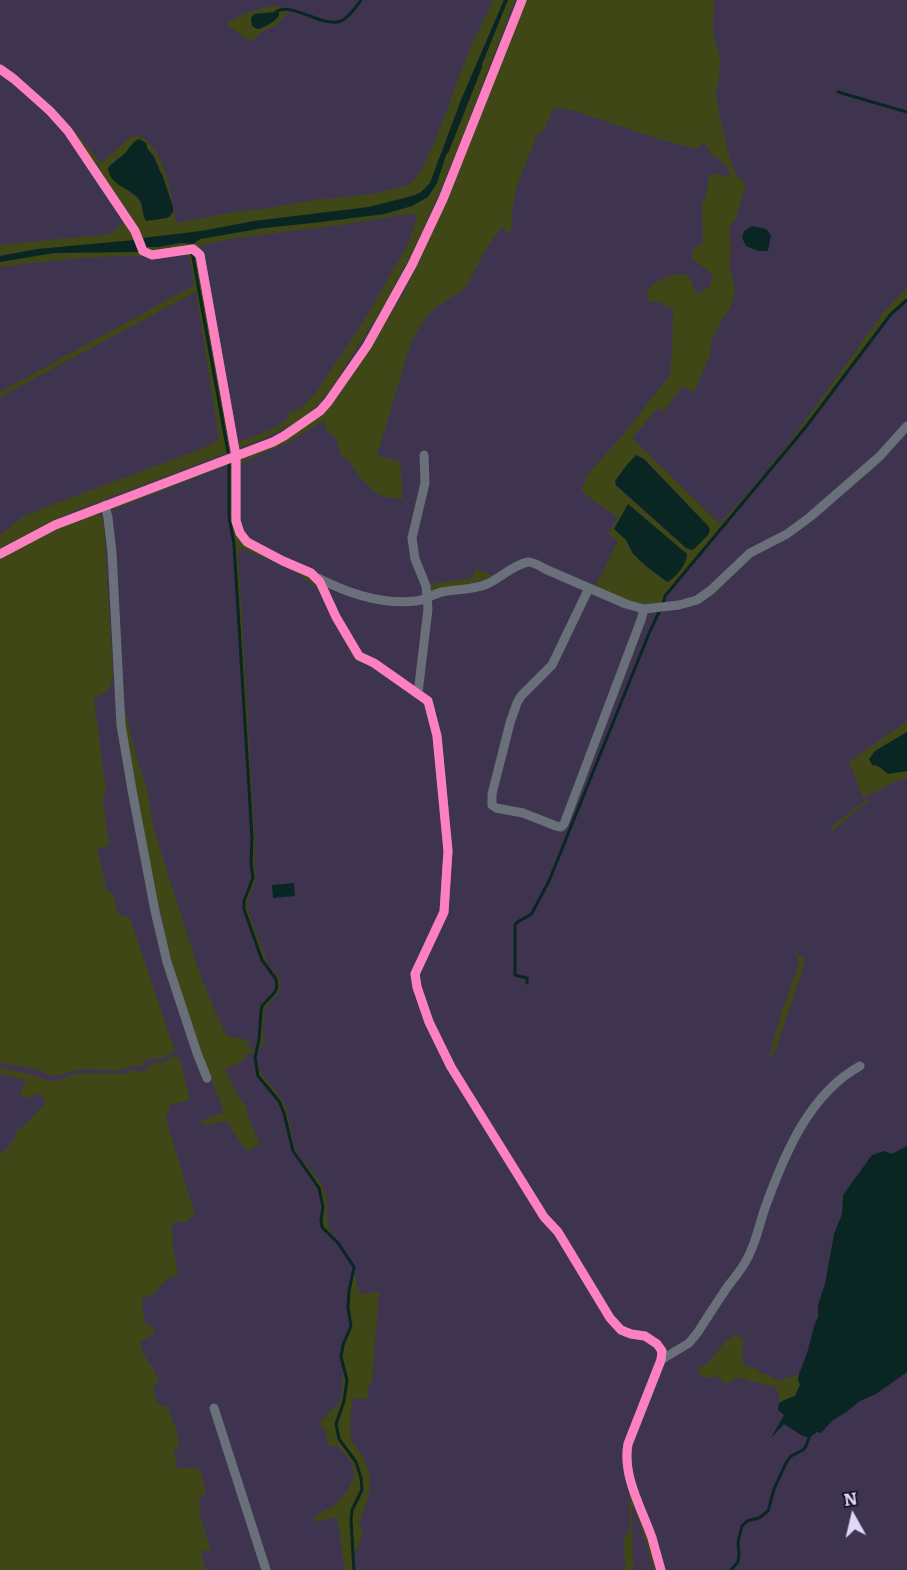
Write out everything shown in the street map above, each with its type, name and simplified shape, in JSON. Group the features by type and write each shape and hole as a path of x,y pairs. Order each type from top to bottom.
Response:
{"street":[{"path":"0,554 55,525 256,449 284,436 320,411 367,346 412,266 443,199 522,0"},
{"path":"0,69 50,111 68,131 135,231 143,251 152,255 193,249 200,255 236,456 236,520 240,533 247,542 311,573 320,582 336,617 359,656 374,663 428,700 437,736 448,851 444,912 416,974 417,987 429,1022 451,1067 544,1217 558,1232 610,1318 621,1330 645,1336 657,1344 662,1351 661,1360 628,1444 626,1456 661,1570"},
{"path":"314,576 365,597 383,601 417,601 439,592 484,585 527,562 534,563 626,604 644,609 689,603 704,595 750,553 787,534 810,518 879,457 907,426"},
{"path":"418,693 428,609 426,586 415,559 412,538 425,483 424,455"},
{"path":"105,505 112,553 122,725 132,790 167,962 207,1078"},
{"path":"589,588 552,665 521,696 517,703 492,794 492,805 496,808 523,813 556,826 561,827 564,824 644,609"},
{"path":"661,1360 690,1343 698,1332 746,1261 782,1165 807,1118 830,1088 848,1072 860,1066"},
{"path":"214,1408 266,1570"}],"green space":[{"path":"493,0 504,0 461,100 430,183 420,193 412,196 369,207 143,238 103,177 99,166 92,160 70,129 71,127 101,163 129,138 139,135 148,142 162,162 172,200 176,223 314,200 372,194 408,185 423,166 431,149 467,56","holes":["146,143 147,148 155,157 173,207 167,218 143,213 141,202 122,182 114,161 127,152 129,147"]},
{"path":"508,0 515,0 442,187 399,278 374,321 320,403 288,426 239,448 238,442 277,426 288,418 288,413 300,409 317,391 358,330 409,242 416,220 415,213 229,239 201,246 198,249 150,251 146,247 193,244 200,239 264,228 384,214 412,206 428,197 436,183"},
{"path":"525,0 714,0 713,31 720,58 716,92 719,115 732,167 744,182 745,188 736,217 729,230 731,248 729,268 735,294 730,308 711,341 711,352 694,393 682,386 664,412 658,408 632,438 720,524 789,443 883,313 907,288 907,299 890,313 804,427 664,596 662,603 636,603 595,587 618,541 608,534 618,518 581,491 587,475 623,435 670,375 673,308 664,306 660,302 648,301 647,291 662,279 682,274 688,276 698,294 709,287 713,277 691,256 694,248 703,243 702,206 709,183 708,175 729,177 729,170 712,155 704,142 697,149 572,110 554,108 544,130 537,135 517,186 511,231 506,233 503,226 489,244 465,288 432,310 411,343 377,455 400,462 403,499 378,494 360,478 350,462 341,455 335,436 327,432 323,421 287,443 239,465 251,454 306,427 337,398 403,294 437,222","holes":["637,455 644,459 708,526 708,535 694,549 686,548 616,486","629,505 687,558 672,579 629,548 626,540 615,529"]},
{"path":"273,6 281,7 274,12 254,14 251,18 252,25 257,29 262,28 282,9 289,10 277,25 262,32 250,42 226,24 248,12"},
{"path":"124,222 135,240 0,255 0,245 110,234"},
{"path":"70,252 138,252 144,256 90,257 0,267 0,262 35,255"},
{"path":"189,253 194,253 197,259 232,451 69,513 0,548 0,535 24,516 201,449 219,440 196,292 0,397 0,392 194,285"},
{"path":"233,461 237,531 314,580 356,655 358,663 317,587 295,572 239,547 256,880 246,905 268,964 281,985 278,994 264,1012 265,1042 258,1050 256,1058 258,1067 285,1105 293,1143 298,1155 323,1187 329,1226 334,1238 322,1227 323,1207 320,1187 294,1151 283,1107 259,1076 256,1066 255,1057 260,1040 260,1019 263,1006 276,992 278,986 277,979 263,959 245,909 245,901 253,878 251,864 253,838 234,544 229,517 230,464 112,510 113,507"},
{"path":"100,514 104,522 113,678 107,691 94,698 106,792 103,797 109,845 97,850 107,891 113,893 119,916 129,916 175,1051 161,1059 152,1058 145,1061 141,1067 133,1065 118,1071 85,1069 57,1076 35,1069 0,1063 0,558 61,526"},
{"path":"475,569 494,576 431,593 429,584 472,578"},
{"path":"123,703 148,791 160,849 199,971 226,1034 247,1040 249,1048 255,1050 255,1054 248,1053 241,1063 225,1069 241,1101 247,1107 248,1117 260,1144 249,1151 245,1149 226,1121 209,1125 200,1121 224,1112 195,1035 170,956 146,846 124,723"},
{"path":"907,721 907,732 875,751 878,766 888,774 907,771 907,779 897,781 863,798 849,762"},
{"path":"868,799 869,801 832,831 834,824"},
{"path":"793,949 805,959 804,966 776,1050 769,1058 784,1002 799,962"},
{"path":"176,1056 180,1059 190,1099 171,1105 167,1123 195,1214 185,1223 178,1221 172,1225 178,1275 166,1280 152,1295 142,1299 144,1323 154,1328 154,1331 152,1335 141,1340 141,1348 159,1380 153,1389 158,1404 167,1406 175,1426 180,1448 174,1449 177,1468 196,1468 201,1472 206,1495 199,1497 201,1518 211,1550 202,1551 205,1570 0,1570 0,1155 11,1144 17,1129 22,1128 46,1102 40,1094 26,1098 20,1094 26,1080 0,1074 0,1068 50,1081 88,1073 125,1074 131,1070 143,1072 155,1062 162,1063"},
{"path":"354,1274 360,1294 379,1292 372,1382 368,1386 369,1398 352,1399 351,1437 367,1466 370,1483 359,1525 364,1532 354,1555 353,1510 362,1490 362,1478 356,1462 340,1439 337,1424 345,1401 348,1380 342,1357 343,1345 351,1327 349,1291"},
{"path":"735,1335 744,1341 741,1351 744,1356 742,1360 746,1366 757,1369 762,1374 767,1374 779,1381 799,1374 800,1385 795,1396 779,1403 779,1392 773,1385 749,1382 740,1377 725,1384 717,1376 708,1378 701,1376 697,1369 708,1362 725,1342"},
{"path":"341,1359 345,1387 337,1420 337,1433 356,1466 361,1480 351,1514 353,1570 345,1570 337,1517 315,1522 316,1515 335,1505 346,1492 354,1477 353,1464 338,1446 328,1445 324,1427 318,1426 338,1405 341,1398 343,1374"},
{"path":"629,1488 635,1502 632,1509 633,1570 626,1570 623,1541 630,1530"},
{"path":"637,1508 657,1570 654,1570 636,1512"}],"shaded area":[{"path":"504,0 508,0 450,143 437,183 428,197 412,206 384,214 264,228 200,239 193,244 146,247 143,238 369,207 420,193 430,183 461,100"},
{"path":"276,12 279,16 269,24 257,29 252,26 251,18 254,14"},
{"path":"139,139 146,143 162,174 173,207 173,212 167,218 146,221 138,198 116,183 109,174 108,168"},
{"path":"752,226 766,229 771,235 768,251 758,251 746,246 742,238 744,231"},
{"path":"135,240 138,252 54,253 0,262 0,256 38,249"},
{"path":"636,455 644,459 708,526 710,530 708,535 694,549 686,548 616,485 615,481"},
{"path":"628,504 687,554 680,570 667,582 633,554 626,540 614,529"},
{"path":"907,732 907,771 888,774 878,766 872,765 869,759 875,751"},
{"path":"294,883 295,896 273,898 272,885"},
{"path":"907,1146 907,1372 833,1420 821,1433 817,1432 809,1438 784,1424 771,1438 784,1415 778,1410 779,1403 795,1396 800,1385 799,1374 818,1317 818,1305 825,1284 834,1234 842,1214 843,1195 872,1155 884,1151 892,1154"}],"waterway":[{"path":"276,12 290,10 325,21 341,21 361,0"},
{"path":"447,152 481,66"},
{"path":"838,92 907,112"},
{"path":"192,252 228,452"},
{"path":"663,604 665,596 805,428 891,314 907,300"},
{"path":"229,464 229,517 234,544 252,838 253,878 244,901 244,909 262,960 276,979 277,986 275,992 262,1006 255,1057 258,1076 279,1101 284,1113 293,1151 319,1188 323,1207 322,1227 338,1243 354,1267 348,1308 351,1326 341,1357 347,1380 344,1401 336,1424 339,1439 356,1462 361,1478 362,1490 352,1510 351,1520 354,1570"},
{"path":"527,983 527,978 515,975 515,925 532,913 549,881 660,610"},
{"path":"731,1570 738,1562 738,1542 742,1526 747,1521 759,1518 768,1511 774,1489 786,1463 791,1456 803,1450 809,1438"}],"cycle path":[{"path":"0,554 55,525 273,442 320,411 367,346 412,265 443,199 522,0"},
{"path":"0,69 50,111 68,131 135,231 143,251 152,255 193,249 200,255 236,456 236,521 240,533 247,542 311,573 320,582 336,617 359,656 374,663 428,701 437,736 448,851 444,912 415,974 417,987 429,1022 451,1067 544,1217 558,1232 610,1318 621,1330 645,1336 657,1344 662,1351 661,1360 628,1444 627,1456 630,1480 652,1538 661,1570"}]}
